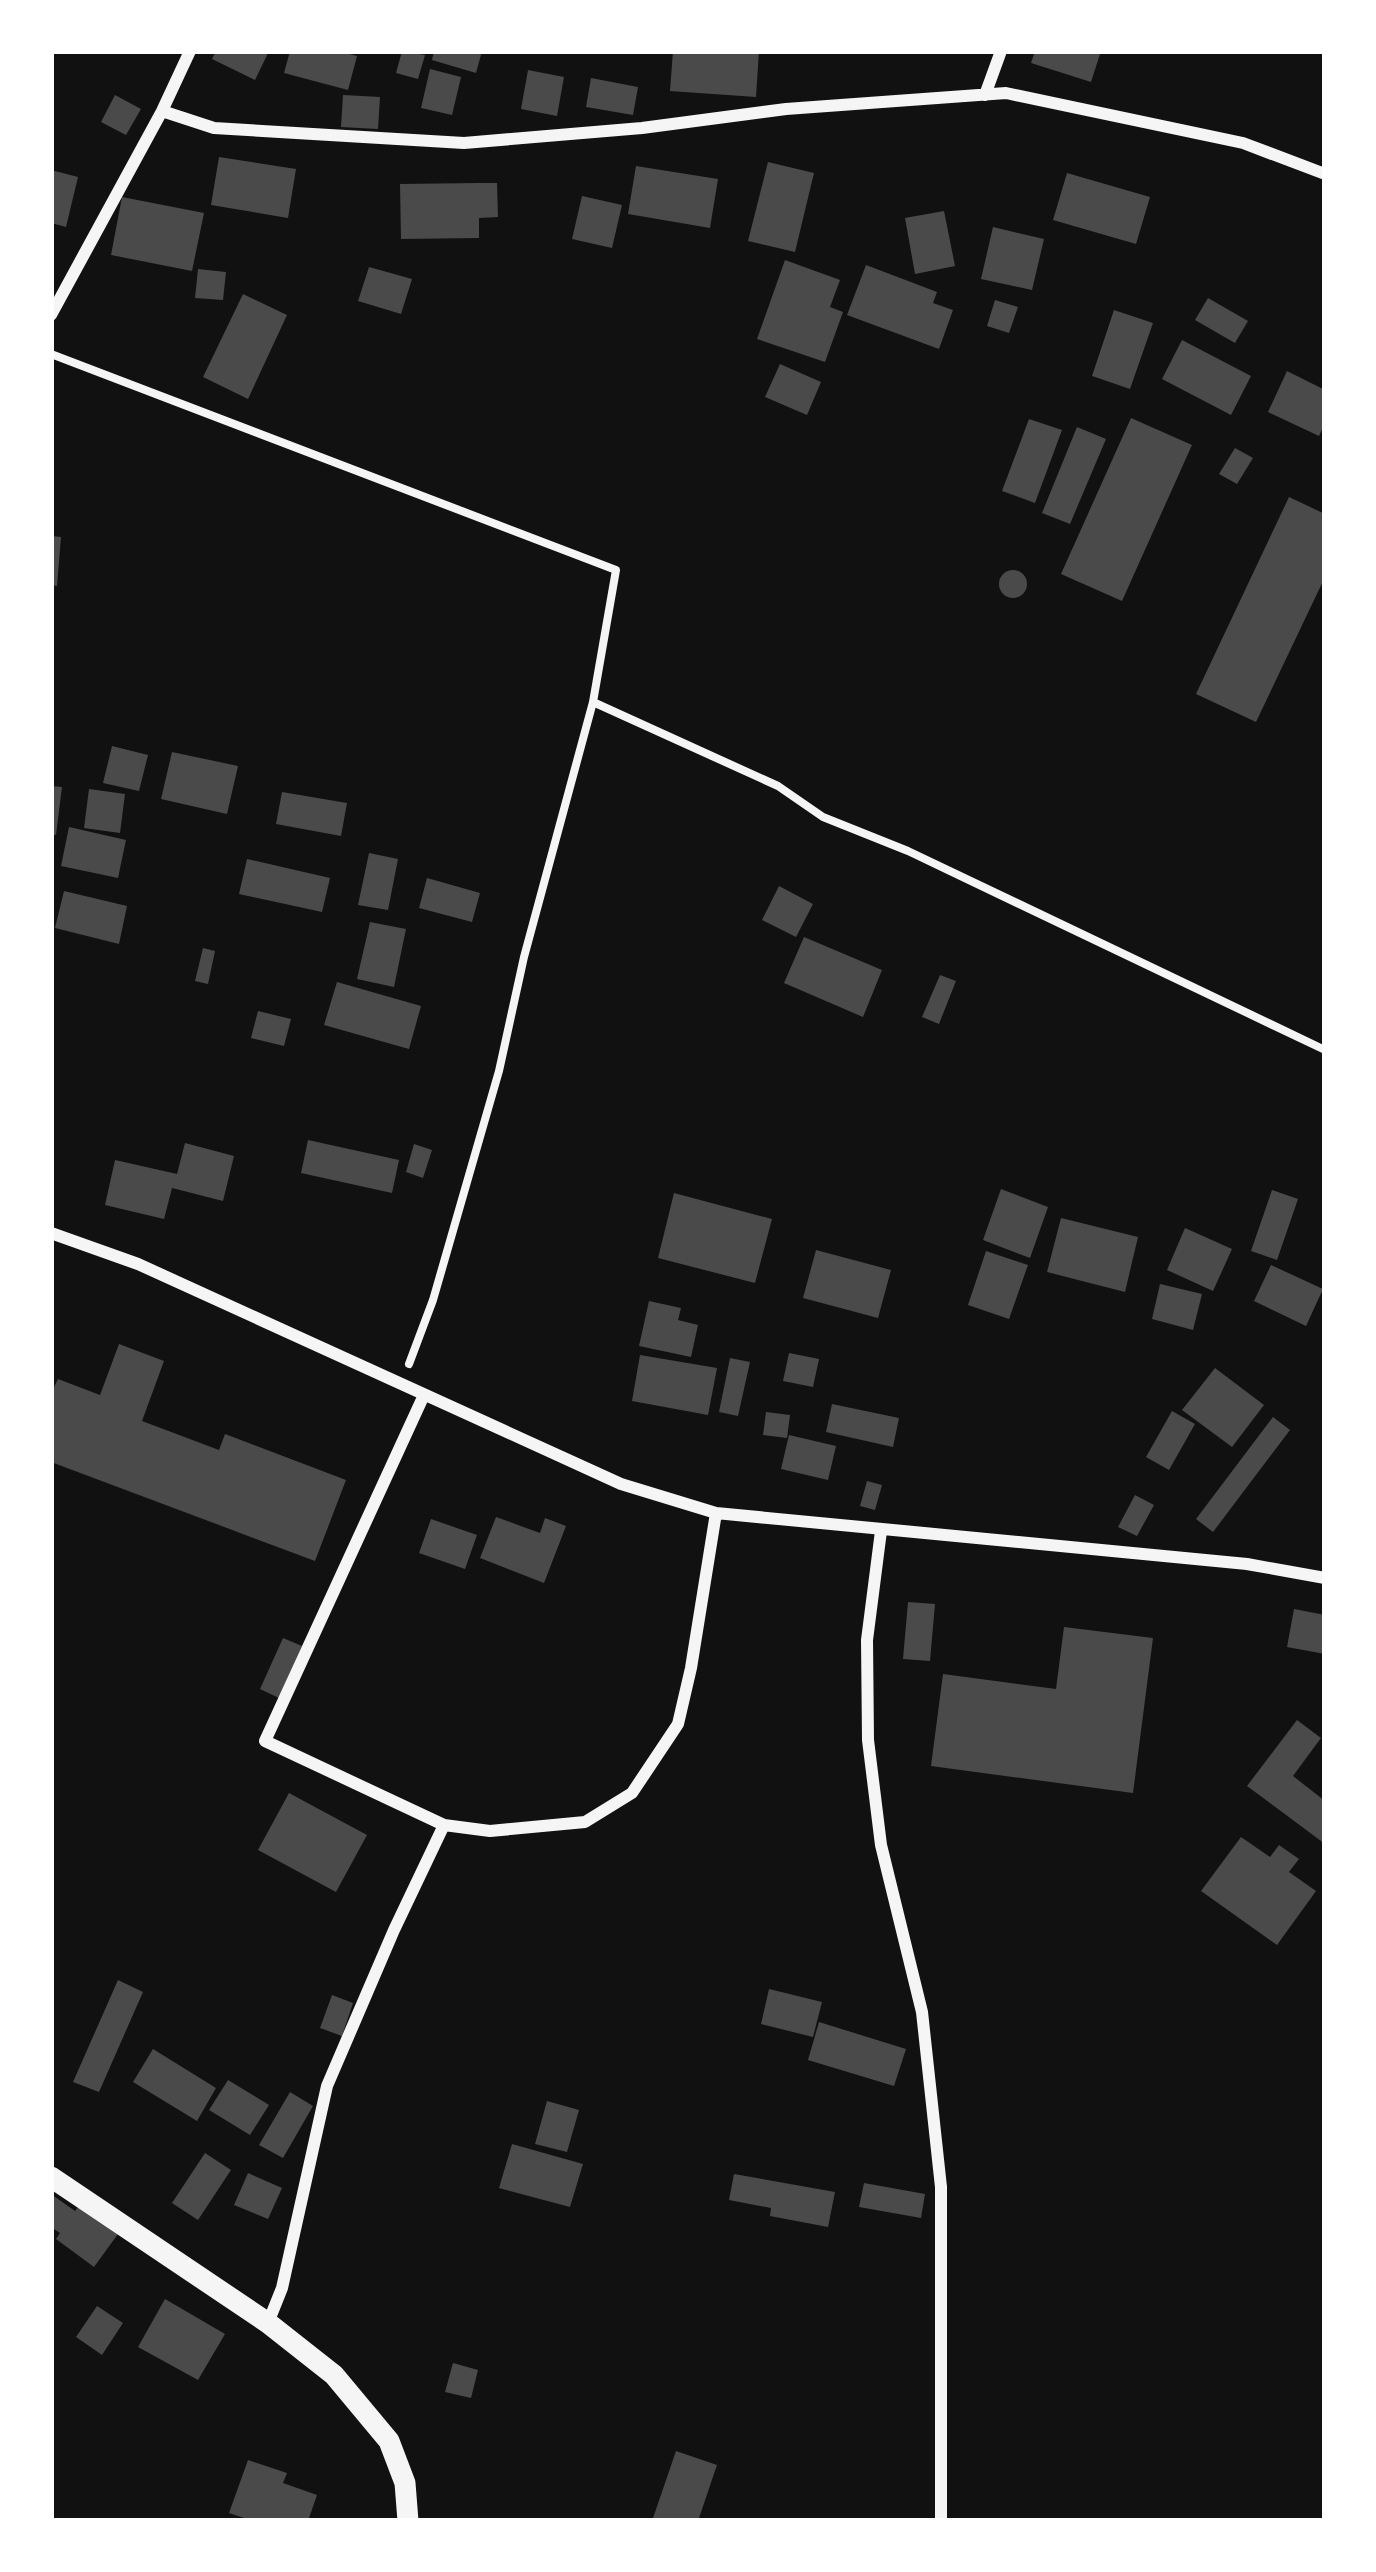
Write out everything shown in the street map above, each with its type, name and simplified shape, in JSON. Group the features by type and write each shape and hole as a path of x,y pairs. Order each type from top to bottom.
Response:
{"street":[{"path":"51,315 190,51"},
{"path":"985,94 1001,51"},
{"path":"162,111 214,128 464,143 642,128 786,109 1006,93 1243,143 1325,174"},
{"path":"51,1233 138,1264 621,1484 716,1513 1247,1564 1325,1578"},
{"path":"424,1395 265,1741 444,1825 490,1831 585,1822 632,1793 678,1724 716,1513"},
{"path":"881,1531 867,1640 868,1741 881,1845 922,2012 941,2187 941,2521"},
{"path":"268,2323 282,2288 327,2086 444,1825"},
{"path":"51,2177 268,2323 334,2375 374,2419 397,2459 409,2521"}],"path":[{"path":"51,354 616,570 593,703 524,957 499,1071 433,1300 402,1382"},
{"path":"593,703 778,786 823,818 908,850 1325,1050"}],"building":[{"path":"216,51 269,51 255,80 212,59"},
{"path":"290,51 357,56 348,90 284,73"},
{"path":"402,51 425,55 418,79 396,73"},
{"path":"434,51 482,51 476,73 432,60"},
{"path":"673,51 759,51 756,97 670,91"},
{"path":"1035,51 1101,51 1091,82 1031,63"},
{"path":"430,69 461,77 452,115 421,108"},
{"path":"528,70 564,77 557,116 521,109"},
{"path":"591,78 638,87 633,115 586,107"},
{"path":"115,95 141,109 126,135 101,122"},
{"path":"343,95 380,97 378,129 341,127"},
{"path":"219,157 296,169 288,218 211,205"},
{"path":"768,162 814,173 795,252 748,241"},
{"path":"636,166 718,179 710,228 628,214"},
{"path":"51,170 78,177 66,227 51,223"},
{"path":"1067,173 1150,197 1136,244 1053,220"},
{"path":"497,183 498,217 479,218 479,238 401,239 400,184"},
{"path":"582,196 622,205 612,248 572,239"},
{"path":"122,197 204,213 192,271 111,255"},
{"path":"944,211 955,266 915,274 905,218"},
{"path":"993,227 1044,239 1032,290 981,279"},
{"path":"785,260 840,280 830,307 843,312 825,362 757,339"},
{"path":"866,265 937,292 933,303 953,310 939,349 847,315"},
{"path":"369,267 412,279 401,314 358,301"},
{"path":"198,269 226,272 223,300 195,298"},
{"path":"243,294 287,315 248,399 203,377"},
{"path":"1208,298 1248,321 1235,343 1195,320"},
{"path":"995,300 1018,307 1009,333 987,326"},
{"path":"1114,310 1153,323 1130,389 1092,376"},
{"path":"1182,340 1251,376 1231,415 1162,379"},
{"path":"780,364 821,382 807,415 765,397"},
{"path":"1287,371 1325,390 1325,423 1319,436 1268,412"},
{"path":"1131,418 1192,445 1122,601 1061,574"},
{"path":"1029,419 1062,430 1035,503 1002,491"},
{"path":"1077,427 1106,439 1070,524 1042,513"},
{"path":"1235,448 1253,458 1237,484 1219,474"},
{"path":"1289,497 1325,514 1325,577 1256,722 1196,694"},
{"path":"51,536 61,537 57,586 51,585"},
{"path":"1013,570 1023,574 1027,584 1023,594 1013,598 1003,594 999,584 1003,574"},
{"path":"112,746 148,755 139,791 103,783"},
{"path":"172,752 238,766 227,814 161,799"},
{"path":"51,786 62,787 56,835 51,834"},
{"path":"89,789 125,794 120,833 84,828"},
{"path":"282,792 347,803 341,836 276,824"},
{"path":"69,827 126,840 118,878 61,866"},
{"path":"369,853 398,859 388,910 358,905"},
{"path":"247,859 330,878 322,912 239,894"},
{"path":"427,878 480,893 472,922 419,908"},
{"path":"779,886 813,904 796,937 762,920"},
{"path":"64,891 127,906 119,944 55,928"},
{"path":"370,922 406,929 394,987 357,979"},
{"path":"804,937 882,970 863,1017 784,983"},
{"path":"203,948 215,951 208,984 195,981"},
{"path":"940,975 956,981 939,1024 922,1017"},
{"path":"337,982 421,1006 409,1049 324,1025"},
{"path":"258,1011 291,1019 284,1046 251,1038"},
{"path":"308,1140 399,1160 392,1193 301,1173"},
{"path":"185,1143 234,1156 223,1201 172,1188 164,1219 105,1205 115,1160 177,1174"},
{"path":"414,1144 432,1150 423,1178 406,1172"},
{"path":"1001,1189 1048,1207 1030,1258 983,1240"},
{"path":"1272,1190 1298,1199 1277,1260 1251,1251"},
{"path":"674,1193 772,1219 755,1283 658,1258"},
{"path":"1061,1218 1138,1237 1125,1292 1047,1272"},
{"path":"1185,1228 1232,1249 1213,1291 1167,1270"},
{"path":"816,1250 891,1270 878,1318 803,1298"},
{"path":"986,1251 1028,1265 1009,1319 968,1305"},
{"path":"1271,1265 1323,1289 1306,1326 1254,1301"},
{"path":"1160,1284 1202,1294 1193,1330 1152,1319"},
{"path":"649,1301 681,1308 678,1320 698,1325 691,1357 639,1346"},
{"path":"119,1344 164,1361 142,1421 219,1450 225,1434 346,1480 315,1561 51,1462 51,1393 58,1379 100,1395"},
{"path":"789,1353 819,1359 813,1387 783,1381"},
{"path":"640,1355 717,1368 708,1415 632,1401"},
{"path":"730,1358 750,1362 738,1416 719,1412"},
{"path":"1215,1368 1264,1405 1232,1447 1182,1410"},
{"path":"832,1404 899,1418 893,1447 826,1432"},
{"path":"1172,1411 1195,1424 1169,1470 1146,1457"},
{"path":"766,1412 790,1415 787,1438 763,1435"},
{"path":"1273,1417 1290,1430 1213,1532 1196,1519"},
{"path":"789,1435 836,1446 828,1480 781,1469"},
{"path":"867,1481 882,1485 875,1510 860,1506"},
{"path":"1135,1495 1154,1505 1137,1536 1118,1527"},
{"path":"496,1517 540,1533 545,1518 566,1526 544,1583 480,1558"},
{"path":"431,1519 477,1535 465,1569 419,1553"},
{"path":"908,1602 935,1604 930,1661 903,1659"},
{"path":"1294,1609 1325,1615 1325,1654 1287,1647"},
{"path":"1064,1627 1153,1638 1133,1793 931,1766 943,1674 1056,1689"},
{"path":"283,1638 302,1646 279,1698 260,1689"},
{"path":"1297,1720 1321,1738 1293,1776 1325,1801 1325,1844 1247,1786"},
{"path":"289,1793 367,1835 336,1892 258,1850"},
{"path":"1241,1837 1270,1857 1279,1845 1299,1859 1289,1872 1316,1891 1277,1945 1201,1891"},
{"path":"118,1980 143,1992 99,2092 73,2082"},
{"path":"769,1989 822,2002 813,2037 761,2024"},
{"path":"332,1995 353,2003 342,2036 320,2028"},
{"path":"819,2022 906,2049 894,2086 808,2060"},
{"path":"153,2049 216,2088 197,2121 133,2082"},
{"path":"228,2080 269,2105 250,2135 209,2110"},
{"path":"290,2092 313,2106 283,2158 259,2145"},
{"path":"547,2101 579,2110 567,2152 535,2144"},
{"path":"512,2144 583,2164 570,2207 499,2188"},
{"path":"205,2153 231,2170 198,2220 172,2203"},
{"path":"248,2173 282,2188 268,2219 234,2205"},
{"path":"734,2174 835,2192 828,2227 770,2216 771,2208 729,2200"},
{"path":"864,2183 925,2194 921,2218 859,2207"},
{"path":"51,2194 75,2211 79,2206 118,2234 94,2267 56,2239 60,2233 51,2227"},
{"path":"165,2299 225,2334 198,2380 138,2347"},
{"path":"97,2306 123,2323 102,2355 76,2337"},
{"path":"453,2363 478,2370 471,2398 445,2392"},
{"path":"676,2451 717,2465 698,2521 652,2521"},
{"path":"248,2460 287,2473 283,2483 317,2495 308,2521 253,2521 229,2513"}]}
